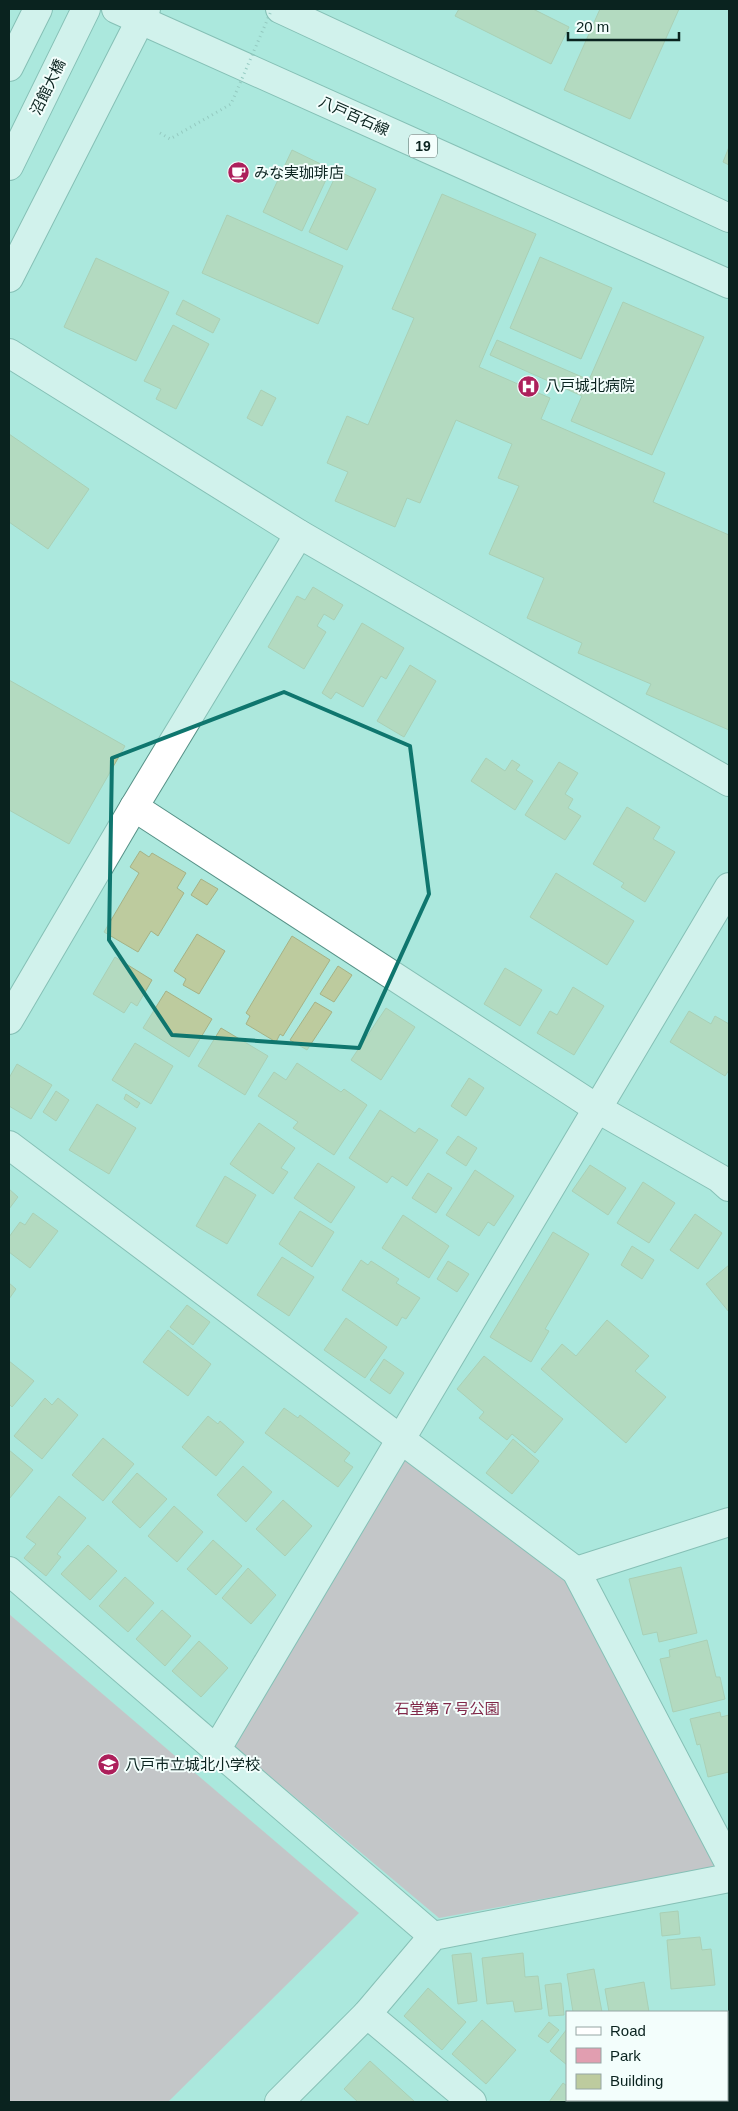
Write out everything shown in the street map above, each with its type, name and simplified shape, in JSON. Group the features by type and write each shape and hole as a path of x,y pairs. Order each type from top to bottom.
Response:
{"street":[{"path":"9,67 38,9"},
{"name":"沼館大橋","path":"9,166 86,9"},
{"path":"280,9 729,218"},
{"path":"9,278 134,12"},
{"name":"八戸百石線","path":"134,12 729,284"},
{"path":"9,353 299,534 729,782"},
{"path":"9,1020 134,807 299,534"},
{"path":"134,807 598,1109 719,1178 729,1186"},
{"path":"216,1750 729,887"},
{"path":"9,1145 576,1571 729,1863"},
{"path":"576,1571 729,1522"},
{"path":"9,1571 433,1936"},
{"path":"279,2102 367,2014 433,1936 729,1878"},
{"path":"367,2014 472,2102"}],"path":[{"path":"160,133 170,139 231,104 272,9"}],"highlighted area":[{"path":"284,692 410,746 429,894 359,1048 172,1035 109,940 112,758"}],"green space":[{"name":"石堂第７号公園","path":"402,1456 566,1581 717,1867 439,1918 235,1747"},
{"name":"八戸市立城北小学校","path":"9,1614 359,1913 168,2102 9,2102"}],"building":[{"path":"459,9 533,9 569,27 551,64 455,16"},
{"path":"600,9 679,9 630,119 564,90"},
{"path":"729,147 729,165 723,162"},
{"path":"292,150 331,169 302,231 263,212"},
{"path":"338,171 376,189 347,250 309,232"},
{"path":"442,194 536,234 479,367 550,398 541,419 665,473 653,502 729,535 729,730 646,694 651,684 578,653 582,643 527,618 544,578 489,554 519,486 498,478 512,444 456,420 420,503 407,498 395,527 335,501 348,472 327,463 347,416 368,425 414,318 392,309"},
{"path":"227,215 343,266 318,324 202,273"},
{"path":"540,257 612,288 581,359 510,328"},
{"path":"96,258 169,292 136,361 64,327"},
{"path":"183,300 220,319 213,333 176,314"},
{"path":"623,302 704,337 652,455 571,421 582,396 490,355 497,340 589,380"},
{"path":"173,325 209,344 176,409 156,399 161,389 144,381"},
{"path":"261,390 276,398 262,426 247,418"},
{"path":"9,434 89,489 48,549 9,522"},
{"path":"313,587 343,605 334,620 324,614 317,626 326,632 304,669 268,647 297,596 305,600"},
{"path":"362,623 404,648 386,679 381,676 363,707 336,692 331,699 322,693"},
{"path":"410,665 436,681 404,737 377,721"},
{"path":"9,680 125,746 69,844 9,810"},
{"path":"486,758 505,771 512,760 520,765 516,770 533,781 515,810 471,781"},
{"path":"559,762 578,773 565,794 573,799 568,808 581,816 565,840 525,815"},
{"path":"627,807 660,827 653,839 675,852 645,902 621,887 624,883 593,864"},
{"path":"140,851 149,857 152,853 186,873 177,888 184,893 158,936 151,931 138,952 104,932 139,873 130,867"},
{"path":"556,873 634,921 607,965 530,917"},
{"path":"201,879 218,889 207,905 191,895"},
{"path":"197,934 225,951 199,994 183,985 186,979 174,971"},
{"path":"292,936 330,960 283,1036 280,1034 276,1042 246,1024 250,1016 246,1013"},
{"path":"115,957 152,980 137,1006 131,1002 124,1013 93,994"},
{"path":"338,966 352,975 334,1002 320,994"},
{"path":"505,968 542,990 520,1026 484,1004"},
{"path":"573,987 604,1006 574,1055 537,1033 550,1011 557,1015"},
{"path":"166,991 212,1019 189,1057 143,1028"},
{"path":"315,1002 332,1012 307,1050 290,1040"},
{"path":"386,1008 415,1027 381,1080 351,1060"},
{"path":"689,1011 711,1024 715,1016 729,1024 729,1070 725,1076 670,1042"},
{"path":"221,1028 268,1056 245,1095 198,1066"},
{"path":"135,1043 173,1066 151,1104 112,1080"},
{"path":"297,1063 341,1092 344,1089 367,1105 334,1155 293,1128 298,1122 258,1096 274,1072 286,1080"},
{"path":"17,1064 52,1085 31,1119 9,1106 9,1078"},
{"path":"469,1078 484,1088 466,1116 451,1106"},
{"path":"56,1091 69,1100 56,1121 43,1112"},
{"path":"126,1094 140,1103 137,1108 124,1099"},
{"path":"97,1104 136,1128 109,1174 69,1150"},
{"path":"380,1110 415,1133 419,1128 438,1140 407,1186 392,1176 387,1183 349,1158"},
{"path":"259,1123 295,1148 281,1168 288,1172 273,1194 230,1164"},
{"path":"458,1136 477,1148 466,1166 446,1153"},
{"path":"318,1163 355,1187 331,1223 294,1198"},
{"path":"590,1165 626,1188 608,1215 572,1191"},
{"path":"475,1170 514,1196 494,1226 488,1222 479,1236 446,1215"},
{"path":"428,1173 452,1188 436,1213 412,1198"},
{"path":"225,1176 256,1195 227,1244 196,1226"},
{"path":"643,1182 675,1203 649,1243 617,1223"},
{"path":"9,1189 18,1197 9,1209"},
{"path":"300,1211 334,1232 312,1267 279,1244"},
{"path":"33,1213 58,1231 30,1268 9,1252 9,1237 20,1222 25,1225"},
{"path":"695,1214 722,1233 698,1269 670,1250"},
{"path":"403,1215 449,1246 429,1278 382,1248"},
{"path":"553,1232 589,1254 545,1329 549,1331 531,1362 490,1337"},
{"path":"632,1246 654,1260 642,1279 621,1265"},
{"path":"282,1257 314,1277 289,1316 257,1295"},
{"path":"361,1260 368,1265 371,1261 399,1279 396,1283 420,1298 406,1319 402,1317 397,1326 342,1290"},
{"path":"448,1261 469,1274 457,1292 437,1279"},
{"path":"729,1265 729,1312 706,1284"},
{"path":"9,1283 16,1289 9,1299"},
{"path":"187,1305 210,1322 193,1345 170,1327"},
{"path":"346,1318 387,1347 365,1378 324,1350"},
{"path":"607,1320 649,1356 635,1371 666,1397 626,1443 541,1369 562,1344 576,1356"},
{"path":"168,1330 211,1364 188,1396 143,1362"},
{"path":"484,1356 563,1419 535,1453 512,1434 507,1440 479,1418 484,1412 457,1389"},
{"path":"384,1359 404,1373 390,1394 370,1380"},
{"path":"9,1361 34,1381 12,1407 9,1404"},
{"path":"45,1398 52,1405 58,1398 78,1415 42,1459 14,1436"},
{"path":"284,1408 298,1418 300,1415 350,1453 344,1461 353,1467 338,1487 265,1433"},
{"path":"208,1416 218,1424 220,1421 244,1442 216,1476 182,1447"},
{"path":"103,1438 134,1464 103,1501 72,1475"},
{"path":"513,1439 539,1461 512,1494 486,1473"},
{"path":"9,1450 33,1470 9,1499"},
{"path":"243,1466 272,1492 246,1522 217,1495"},
{"path":"137,1473 167,1499 140,1528 112,1502"},
{"path":"59,1496 86,1518 57,1554 61,1557 46,1576 24,1558 36,1544 26,1537"},
{"path":"283,1500 312,1526 285,1556 256,1529"},
{"path":"174,1506 203,1532 177,1562 148,1536"},
{"path":"213,1540 242,1566 216,1595 187,1569"},
{"path":"88,1545 117,1571 90,1600 61,1574"},
{"path":"681,1567 697,1633 659,1642 657,1632 643,1635 629,1579"},
{"path":"248,1568 276,1595 251,1624 222,1598"},
{"path":"125,1577 154,1603 128,1632 99,1606"},
{"path":"162,1610 191,1636 165,1666 136,1639"},
{"path":"707,1640 716,1677 720,1677 725,1699 673,1712 660,1659 670,1657 669,1650"},
{"path":"199,1641 228,1668 201,1697 172,1671"},
{"path":"720,1712 721,1717 729,1715 729,1772 708,1777 700,1744 697,1745 690,1719"},
{"path":"678,1911 680,1934 662,1936 660,1913"},
{"path":"700,1937 702,1950 711,1949 715,1985 671,1989 667,1940"},
{"path":"471,1953 477,2001 458,2004 452,1955"},
{"path":"523,1953 525,1977 538,1976 542,2009 515,2012 513,2001 487,2004 482,1958"},
{"path":"594,1969 602,2011 573,2011 567,1974"},
{"path":"644,1982 649,2011 609,2011 605,1989"},
{"path":"561,1983 564,2015 549,2016 545,1985"},
{"path":"428,1988 466,2022 442,2050 404,2016"},
{"path":"482,2020 516,2050 486,2084 452,2054"},
{"path":"549,2022 559,2030 548,2043 538,2036"},
{"path":"566,2030 566,2064 550,2051"},
{"path":"728,2042 729,2054 728,2064"},
{"path":"370,2061 415,2102 358,2102 344,2089"},
{"path":"563,2083 566,2085 566,2101 587,2102 549,2102"},
{"path":"665,2101 703,2101 703,2102"}],"place":[{"name":"みな実珈琲店","path":"238,173"},
{"name":"八戸城北病院","path":"529,386"},
{"name":"八戸市立城北小学校","path":"109,1765"}]}
